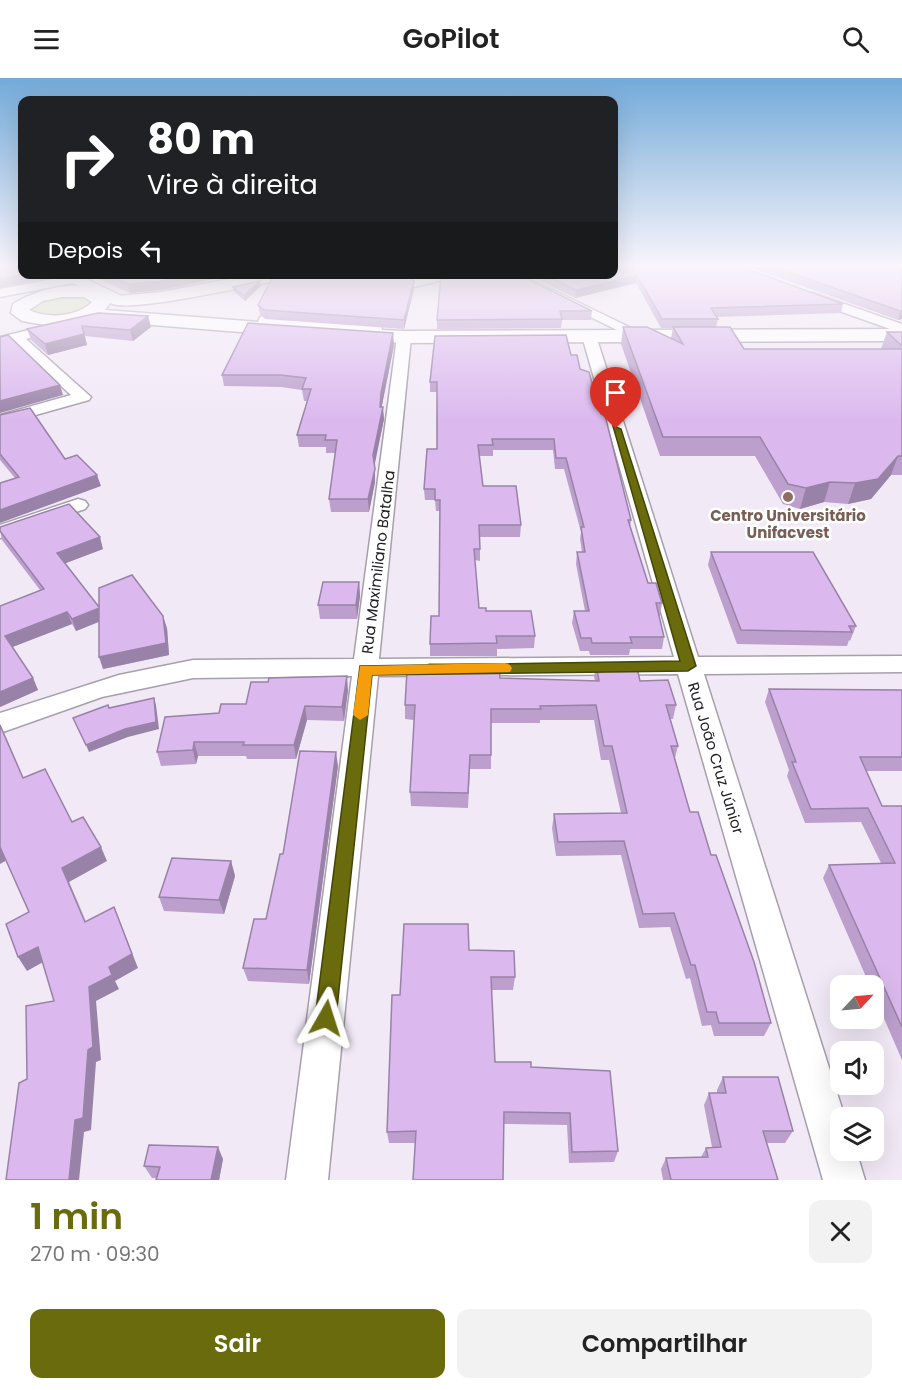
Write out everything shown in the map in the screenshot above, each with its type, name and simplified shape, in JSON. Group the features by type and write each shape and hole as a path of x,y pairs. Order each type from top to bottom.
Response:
{"main road":[{"path":"37,316 51,320 64,316"},
{"path":"183,316 404,337 589,336 901,329"},
{"path":"252,316 388,329 901,329"}],"street":[{"path":"8,339 27,329 29,324 25,316"},
{"path":"8,339 70,316"},
{"path":"599,316 624,328"},
{"path":"866,316 901,329"},
{"name":"Rua João Cruz Júnior","path":"589,336 844,1180"},
{"name":"Rua Maximiliano Batalha","path":"307,1180 404,337"},
{"path":"0,420 83,397 8,339"},
{"path":"0,532 78,505"},
{"path":"0,723 110,684 193,669 366,670 902,664"}],"building":[{"path":"83,316 147,316 130,330 82,326 84,334 45,344 27,329"},
{"path":"354,316 405,316 404,320"},
{"path":"437,316 561,316 562,319 437,320"},
{"path":"661,316 716,316 718,319 662,319"},
{"path":"248,323 393,333 381,393 380,407 383,407 373,455 375,469 368,499 329,499 337,440 325,440 326,435 297,435 311,389 302,389 306,378 280,375 222,375"},
{"path":"623,327 647,327 683,344 673,327 730,327 744,349 902,349 902,456 898,456 878,479 855,483 830,482 806,488 788,484 760,437 663,437"},
{"path":"887,332 902,332 902,346"},
{"path":"8,335 60,385 0,401 0,337"},
{"path":"566,335 571,355 577,355 580,369 589,372 601,414 605,415 631,520 628,520 648,583 656,583 662,603 656,603 664,637 630,637 632,643 592,643 591,638 581,638 574,611 589,611 577,552 585,552 581,527 584,527 566,458 556,458 554,439 492,439 493,445 478,445 483,486 516,486 521,525 479,525 480,549 474,549 479,608 486,608 486,611 531,611 535,636 496,636 497,643 430,644 431,616 439,616 440,500 435,500 435,489 424,489 427,449 437,449 437,382 430,382 435,336"},
{"path":"30,408 65,459 77,455 97,475 0,510 0,483 19,477 0,454 0,415"},
{"path":"69,504 100,537 57,553 99,607 99,588 132,575 163,616 166,643 99,657 99,608 72,619 67,612 5,636 33,678 0,692 0,606 44,589 0,531 0,527"},
{"path":"711,552 813,552 856,626 849,626 852,632 741,630"},
{"path":"323,582 359,582 356,605 318,605"},
{"path":"596,663 636,663 640,681 668,680 676,705 666,705 678,746 671,746 690,812 698,812 711,855 716,855 754,962 771,1023 719,1023 716,1012 707,1012 695,965 691,965 674,913 643,914 624,841 558,842 554,814 627,813 612,746 604,746 596,705 540,706 541,709 491,709 491,755 470,755 468,793 410,792 415,705 405,705 407,671 428,671 429,664 499,664 500,678 599,681"},
{"path":"347,676 342,707 305,706 294,745 194,742 193,750 157,752 165,717 219,713 221,704 246,704 251,682 268,682 269,678"},
{"path":"769,689 902,690 902,757 860,757 882,806 902,806 902,1027 884,987 884,975 879,975 829,865 895,863 868,808 811,809 792,762 796,762"},
{"path":"154,698 156,722 125,729 86,745 73,718 108,705 109,708"},
{"path":"0,725 23,778 45,769 72,822 83,817 101,847 62,868 85,922 114,907 132,954 109,967 112,975 89,987 93,1047 88,1050 83,1118 75,1120 69,1180 6,1180 19,1083 27,1079 26,1006 54,1001 38,947 18,957 6,924 29,912 0,847"},
{"path":"300,751 336,752 307,970 243,968 254,919 266,919 280,854 283,854"},
{"path":"172,858 231,861 219,900 159,897"},
{"path":"404,924 468,924 469,950 514,951 515,977 491,977 495,1062 531,1062 531,1067 610,1071 618,1151 572,1152 570,1113 504,1112 503,1180 413,1180 416,1131 387,1132 392,995 400,995"},
{"path":"723,1077 778,1077 793,1131 763,1131 778,1180 671,1180 666,1158 708,1157 706,1148 721,1147 709,1093 726,1093"},
{"path":"149,1145 218,1147 211,1180 156,1180 160,1167 144,1166"}],"slow traffic":[{"path":"360,715 366,670 505,668"}],"place":[{"name":"Centro Universitário Unifacvest","path":"788,497"}],"route":[{"path":"326,1018 366,670 688,666 616,429"}]}
